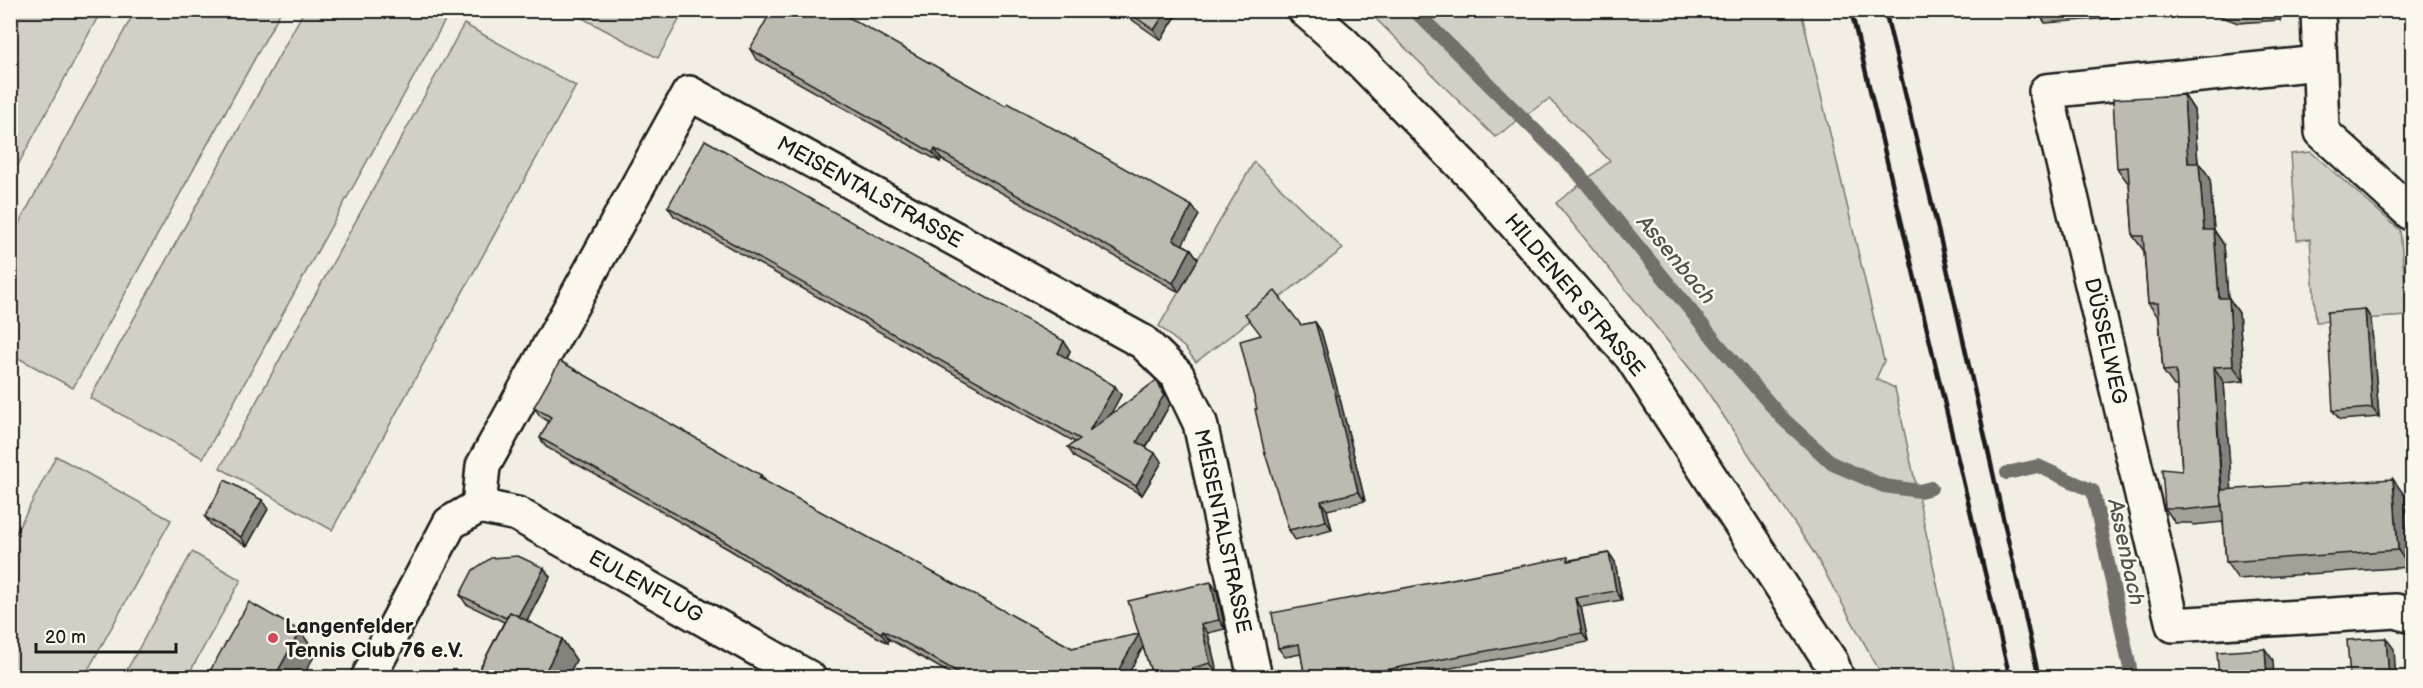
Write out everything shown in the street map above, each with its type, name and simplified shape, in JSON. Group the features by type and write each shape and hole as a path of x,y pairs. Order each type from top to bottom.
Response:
{"street":[{"name":"HILDENER STRASSE","path":"1305,10 1343,43 1472,175 1631,356 1831,662 1837,678"},
{"path":"2318,10 2322,132 2412,214"},
{"name":"DÜSSELWEG","path":"2319,63 2046,92 2174,625 2396,611 2412,616"},
{"name":"MEISENTALSTRASSE","path":"479,506 483,466 689,93 1143,342 1177,375 1200,423 1255,678"},
{"path":"368,678 450,523 479,506"},
{"name":"EULENFLUG","path":"479,506 517,514 809,678"}],"shaded area":[{"path":"440,10 448,15 203,458 90,398 304,11"},
{"path":"10,11 101,11 11,178"},
{"path":"135,11 281,11 73,388 11,354 11,238"},
{"path":"569,11 684,11 658,58"},
{"path":"1368,11 1801,11 1884,361 1876,379 1895,388 1957,677 1883,677 1814,553 1703,385 1556,203 1610,161 1549,99 1495,137"},
{"path":"464,24 576,86 332,530 220,468"},
{"path":"2311,152 2400,230 2408,316 2316,322 2310,239 2297,240 2291,154"},
{"path":"1254,162 1343,249 1196,362 1185,348 1159,326"},
{"path":"56,456 171,520 84,677 11,677 11,542"},
{"path":"192,552 241,580 187,677 123,677"}],"building":[{"path":"772,10 836,10 1006,106 1008,103 1192,206 1173,240 1191,249 1173,283 935,149 933,153 750,49"},
{"path":"1125,10 1167,10 1154,30"},
{"path":"2184,95 2188,163 2199,163 2204,230 2214,230 2219,298 2229,298 2233,366 2214,367 2222,506 2182,510 2182,508 2165,508 2162,469 2182,471 2176,370 2163,371 2158,303 2148,303 2143,236 2133,236 2128,167 2117,168 2113,99"},
{"path":"705,140 1064,341 1058,353 1115,386 1089,431 1157,380 1164,395 1137,442 1155,453 1136,486 1068,447 1080,439 668,207"},
{"path":"1275,291 1301,325 1315,322 1334,389 1358,492 1321,501 1326,521 1289,530 1264,450 1255,409 1257,409 1240,341 1261,335 1245,314"},
{"path":"2365,309 2372,408 2333,411 2327,312"},
{"path":"560,361 761,475 759,478 1072,648 1139,634 1114,678 968,678 883,630 881,633 789,582 724,541 540,438 551,417 534,407"},
{"path":"2393,479 2398,550 2226,562 2221,490"},
{"path":"225,480 262,500 241,537 205,517"},
{"path":"1609,553 1616,591 1575,598 1582,633 1342,678 1305,678 1299,644 1278,648 1272,613 1568,557 1568,561"},
{"path":"518,556 544,568 518,616 510,612 506,618 460,595 473,570 491,558"},
{"path":"1211,582 1219,620 1201,624 1210,663 1164,678 1153,678 1128,601"},
{"path":"249,602 300,631 274,678 206,678"},
{"path":"510,612 562,639 542,678 475,678"},
{"path":"2386,638 2389,678 2350,678 2347,640"},
{"path":"2265,649 2267,678 2219,678 2217,652"},
{"path":"454,671 466,678 450,678"}],"waterway":[{"name":"Assenbach","path":"1414,10 1578,173 1718,344 1782,418 1833,464 1884,486 1920,491 1931,488"},
{"name":"Assenbach","path":"2007,473 2038,466 2093,491 2132,678"}],"railway":[{"path":"1851,10 2010,678"},
{"path":"1885,10 1942,246 2039,678"}],"place":[{"name":"Langenfelder Tennis Club 76 e.V.","path":"273,638"}]}
